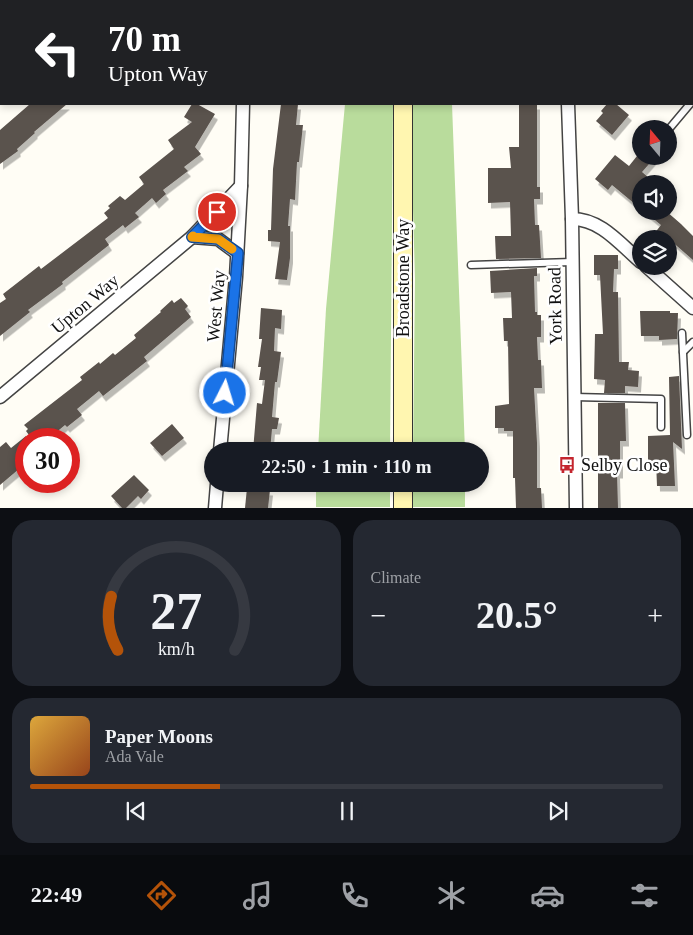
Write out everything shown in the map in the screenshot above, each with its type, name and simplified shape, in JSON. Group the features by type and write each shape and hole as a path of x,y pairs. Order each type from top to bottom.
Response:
{"street":[{"name":"West Way","path":"221,442 238,253 243,105"},
{"name":"Broadstone Way","path":"403,105 403,442"},
{"name":"York Road","path":"568,105 572,219 576,508"},
{"name":"Upton Way","path":"0,397 192,237 241,186"},
{"path":"572,219 592,222 601,227 632,254"},
{"path":"192,237 218,239 238,253"},
{"path":"656,275 693,308"},
{"path":"215,508 216,492"},
{"path":"403,492 403,508"}],"lane":[{"path":"677,120 689,105"},
{"path":"471,265 572,262"},
{"path":"682,333 687,435"},
{"path":"683,352 693,342"},
{"path":"574,397 661,399 661,427"}],"green space":[{"path":"345,105 393,105 390,442 319,442 326,309"},
{"path":"410,105 452,105 465,442 413,442 415,279"},
{"path":"316,492 390,492 390,507 316,507"},
{"path":"413,492 465,492 465,507 413,507"}],"building":[{"path":"29,105 66,105 34,132 17,149 18,151 0,164 0,130"},
{"path":"191,105 199,105 215,114 195,147 201,154 184,167 188,171 163,190 166,194 156,203 152,198 135,213 139,217 125,228 123,225 105,239 109,245 62,282 63,284 28,310 30,312 0,336 0,303 6,299 3,294 39,266 41,269 108,218 104,213 110,208 108,206 120,196 125,200 144,184 139,177 174,149 168,140 192,122 184,117"},
{"path":"281,105 298,105 296,125 303,125 299,162 297,162 295,200 290,199 288,226 290,226 290,258 287,280 275,279 280,242 268,241 268,230 271,230 273,169"},
{"path":"519,105 537,105 537,187 540,187 540,199 534,199 535,225 539,225 541,258 496,259 495,236 511,236 510,202 488,203 488,168 511,168 509,147 519,147"},
{"path":"606,105 617,105 629,115 612,135 596,121 603,113 601,111"},
{"path":"615,155 629,166 632,162 632,165 648,165 642,172 646,175 632,175 632,202 612,185 608,190 595,179"},
{"path":"655,220 676,220 693,236 693,260 677,246 677,230 657,230 661,225"},
{"path":"594,255 618,255 618,269 614,269 613,292 618,292 619,362 629,362 628,370 639,371 638,387 625,386 625,393 604,393 605,380 594,379 595,334 603,334 600,275 594,275"},
{"path":"537,268 537,276 534,276 535,312 537,312 537,315 541,315 541,337 537,337 538,360 541,360 542,388 534,388 537,488 541,488 542,508 516,508 515,478 513,478 513,431 495,428 495,406 509,404 508,341 504,341 503,318 512,318 511,292 491,293 490,271"},
{"path":"181,298 188,306 185,309 191,317 144,357 147,361 103,396 99,391 77,409 82,415 67,427 65,425 61,428 27,428 24,425 82,380 80,377 99,362 100,364 113,353 115,355 136,338 134,335 172,300 174,303"},
{"path":"261,308 282,310 281,329 275,328 274,351 281,352 277,382 275,382 272,417 279,418 277,429 272,429 271,442 254,442 257,403 262,404 265,380 259,380 261,367 258,367 262,339 259,339"},
{"path":"640,311 670,311 670,313 678,313 677,339 659,340 659,336 641,336"},
{"path":"679,376 682,449 673,442 675,486 657,486 656,461 648,461 648,436 670,435 669,377"},
{"path":"598,403 625,403 626,441 620,441 620,473 617,473 618,508 598,508"},
{"path":"172,424 184,438 162,456 150,443"},
{"path":"6,442 11,448 15,445 15,472 0,485 0,447"},
{"path":"134,475 149,490 141,499 138,496 126,508 122,508 111,496"},
{"path":"247,492 270,492 268,508 245,508"}],"slow traffic":[{"path":"193,236 218,239 232,249"}],"place":[{"name":"Selby Close","path":"567,465"}],"route":[{"path":"217,212 192,237 218,239 238,253 225,393"}]}
